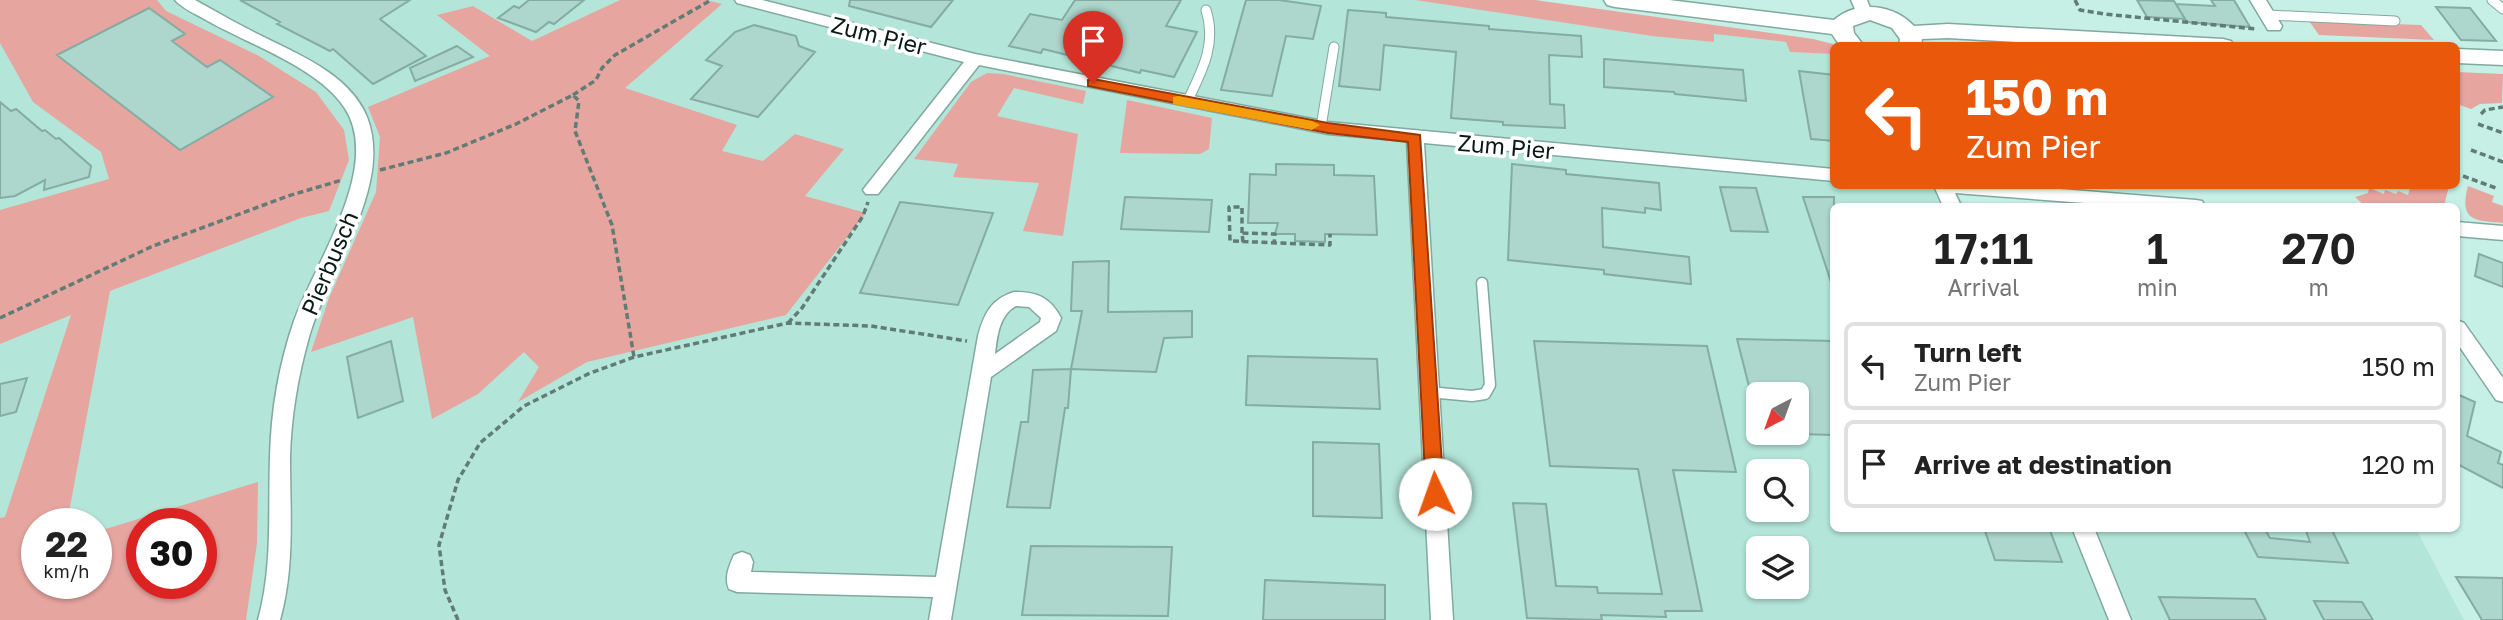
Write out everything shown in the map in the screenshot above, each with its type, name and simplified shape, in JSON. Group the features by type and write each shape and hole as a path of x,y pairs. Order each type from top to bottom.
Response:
{"main road":[{"path":"1615,0 1847,37 1845,19 1861,7 1904,26 1909,39 1961,32 2148,42"},
{"path":"2460,56 2503,58"}],"street":[{"name":"Pierbusch","path":"183,0 329,82 358,114 365,152 354,207 319,280 303,322 292,364 280,456 280,570 269,620"},
{"name":"Zum Pier","path":"743,0 975,59 1187,103 1321,127 1415,138 1830,175"},
{"path":"2258,0 2270,24"},
{"path":"872,190 975,59"},
{"path":"1415,138 1442,620"},
{"path":"1988,189 2159,203"},
{"path":"2460,229 2503,233"},
{"path":"940,620 982,373 995,312 1013,298 1042,304 1051,318 1044,331 982,373"},
{"path":"2460,332 2503,394"},
{"path":"2085,532 2120,620"},
{"path":"742,562 737,582 945,587"}],"lane":[{"path":"2492,0 2503,9"},
{"path":"1187,103 1213,41 1212,25 1206,10"},
{"path":"2270,24 2395,22"},
{"path":"1321,127 1335,47"},
{"path":"1429,392 1472,396 1485,394 1490,385 1482,284"}],"path":[{"path":"0,318 153,246 288,196 446,153 516,124 573,95 596,80 602,68 615,55 711,0"},
{"path":"2075,0 2080,10 2108,15 2140,16 2187,25 2270,24"},
{"path":"573,95 579,101 575,131 612,225 634,356"},
{"path":"2482,114 2485,110 2503,107"},
{"path":"2478,124 2503,133"},
{"path":"2471,150 2503,162"},
{"path":"2463,176 2496,188"},
{"path":"788,323 802,308 863,216 872,190"},
{"path":"1243,242 1242,207 1229,207 1230,242 1330,244 1330,234"},
{"path":"1242,233 1275,234 1274,243"},
{"path":"458,620 445,590 439,545 458,480 480,443 524,406 588,374 634,356 788,323 871,326 988,342"}],"shaded area":[{"path":"0,0 1415,0 1714,42 1714,34 1787,42 1790,52 1830,54 1830,189 1953,189 1963,203 1830,203 1830,532 2418,532 2464,620 0,620"},
{"path":"0,0 157,0 166,11 259,56 316,92 344,130 349,160 329,211 301,218 110,291 70,508 21,508 21,599 112,599 112,527 126,523 126,599 217,599 217,508 174,508 258,482 257,543 246,620 0,620 0,518 5,517 71,315 0,344 0,210 109,179 101,152 33,102 0,43"},
{"path":"620,0 706,0 722,4 625,88 737,125 722,151 763,161 795,134 844,149 805,196 866,213 786,315 587,362 518,402 539,367 524,352 478,394 432,419 413,317 311,352 329,298 376,192 380,137 368,107 490,56 437,15 473,6 532,41"},
{"path":"1415,0 1535,0 1813,39 1830,43 1830,54 1790,52 1786,42 1714,34 1714,42 1652,36"},
{"path":"2309,21 2421,25 2434,40 2319,35"},
{"path":"2460,72 2503,74 2502,103 2480,104 2471,109 2460,105"},
{"path":"987,73 1086,91 1083,104 1014,88 997,116 1078,134 1063,236 1023,231 1039,183 953,177 958,164 914,159 971,82"},
{"path":"1127,100 1212,118 1209,149 1200,154 1120,153"},
{"path":"2468,186 2494,196 2492,202 2503,206 2503,223 2476,219 2467,212 2465,206"},
{"path":"2369,189 2384,194 2385,190 2408,195 2410,189 2448,189 2445,203 2362,203 2355,197 2368,193"}],"building":[{"path":"240,0 410,0 380,19 426,56 373,84 333,49 330,51 277,24 280,22"},
{"path":"529,0 584,0 554,24 549,22 536,32 498,18 514,6 519,8"},
{"path":"850,0 953,0 931,27 849,6"},
{"path":"1075,0 1181,0 1166,26 1197,32 1174,77 1141,70 1140,73 1043,49 1041,53 1009,46 1030,14 1062,20"},
{"path":"1246,0 1279,0 1321,6 1313,39 1286,36 1272,96 1221,90"},
{"path":"2137,0 2174,1 2185,19 2147,17"},
{"path":"2211,0 2234,0 2250,27 2187,22 2176,4 2215,6"},
{"path":"2436,7 2470,8 2496,41 2461,40"},
{"path":"149,8 185,34 172,41 207,67 220,60 273,97 180,150 57,55"},
{"path":"1348,10 1386,13 1386,17 1489,26 1489,29 1581,36 1582,57 1549,55 1550,104 1564,105 1565,128 1503,125 1503,122 1451,118 1456,52 1384,45 1380,90 1339,86"},
{"path":"754,25 796,36 799,46 815,52 758,117 691,99 722,66 706,60 735,32"},
{"path":"457,46 473,57 415,81 410,68"},
{"path":"1604,59 1743,70 1746,101 1604,87"},
{"path":"1799,71 1830,75 1830,141 1811,139"},
{"path":"0,102 11,111 16,109 42,131 59,138 91,166 89,177 44,190 45,180 15,196 0,198"},
{"path":"1276,164 1334,165 1334,175 1374,176 1377,235 1325,234 1325,242 1295,241 1295,234 1275,234 1278,223 1248,223 1250,174 1276,175"},
{"path":"1512,164 1566,170 1566,174 1659,183 1661,210 1645,208 1645,213 1602,208 1603,247 1689,257 1691,284 1604,274 1604,270 1508,260"},
{"path":"1720,187 1756,188 1768,232 1731,231"},
{"path":"1125,197 1212,200 1209,232 1121,229"},
{"path":"1803,197 1834,197 1834,203 1830,203 1830,279"},
{"path":"900,202 993,213 958,305 860,293"},
{"path":"2479,254 2503,263 2503,287 2475,276"},
{"path":"1109,261 1108,312 1192,311 1192,337 1164,338 1156,372 1071,369 1082,311 1071,311 1073,262"},
{"path":"1737,339 1830,341 1830,435 1810,434 1810,382 1748,382"},
{"path":"391,341 403,401 358,418 347,357"},
{"path":"1534,341 1707,346 1736,472 1673,470 1702,611 1665,611 1666,617 1601,615 1602,620 1527,618 1513,503 1546,504 1556,586 1597,587 1598,593 1662,594 1638,469 1550,466"},
{"path":"1248,356 1377,359 1380,409 1246,405"},
{"path":"1071,369 1068,408 1065,408 1050,508 1007,507 1021,422 1028,422 1033,370"},
{"path":"27,378 16,412 0,416 0,384"},
{"path":"2460,395 2475,402 2467,436 2501,452 2498,463 2503,465 2503,488 2460,466"},
{"path":"1313,442 1379,444 1382,518 1313,516"},
{"path":"1985,532 2051,532 2062,562 1995,560"},
{"path":"2245,532 2266,532 2270,538 2310,542 2306,532 2333,532 2348,563 2258,557"},
{"path":"1031,546 1172,547 1168,616 1022,615"},
{"path":"2456,577 2503,578 2503,620 2482,620"},
{"path":"1265,580 1385,585 1385,620 1263,620"},
{"path":"2159,597 2255,599 2266,620 2170,620"},
{"path":"2314,601 2362,602 2373,620 2324,620"}],"slow traffic":[{"path":"1178,101 1312,125"}],"route":[{"path":"1093,83 1328,128 1415,138 1435,494"}]}
